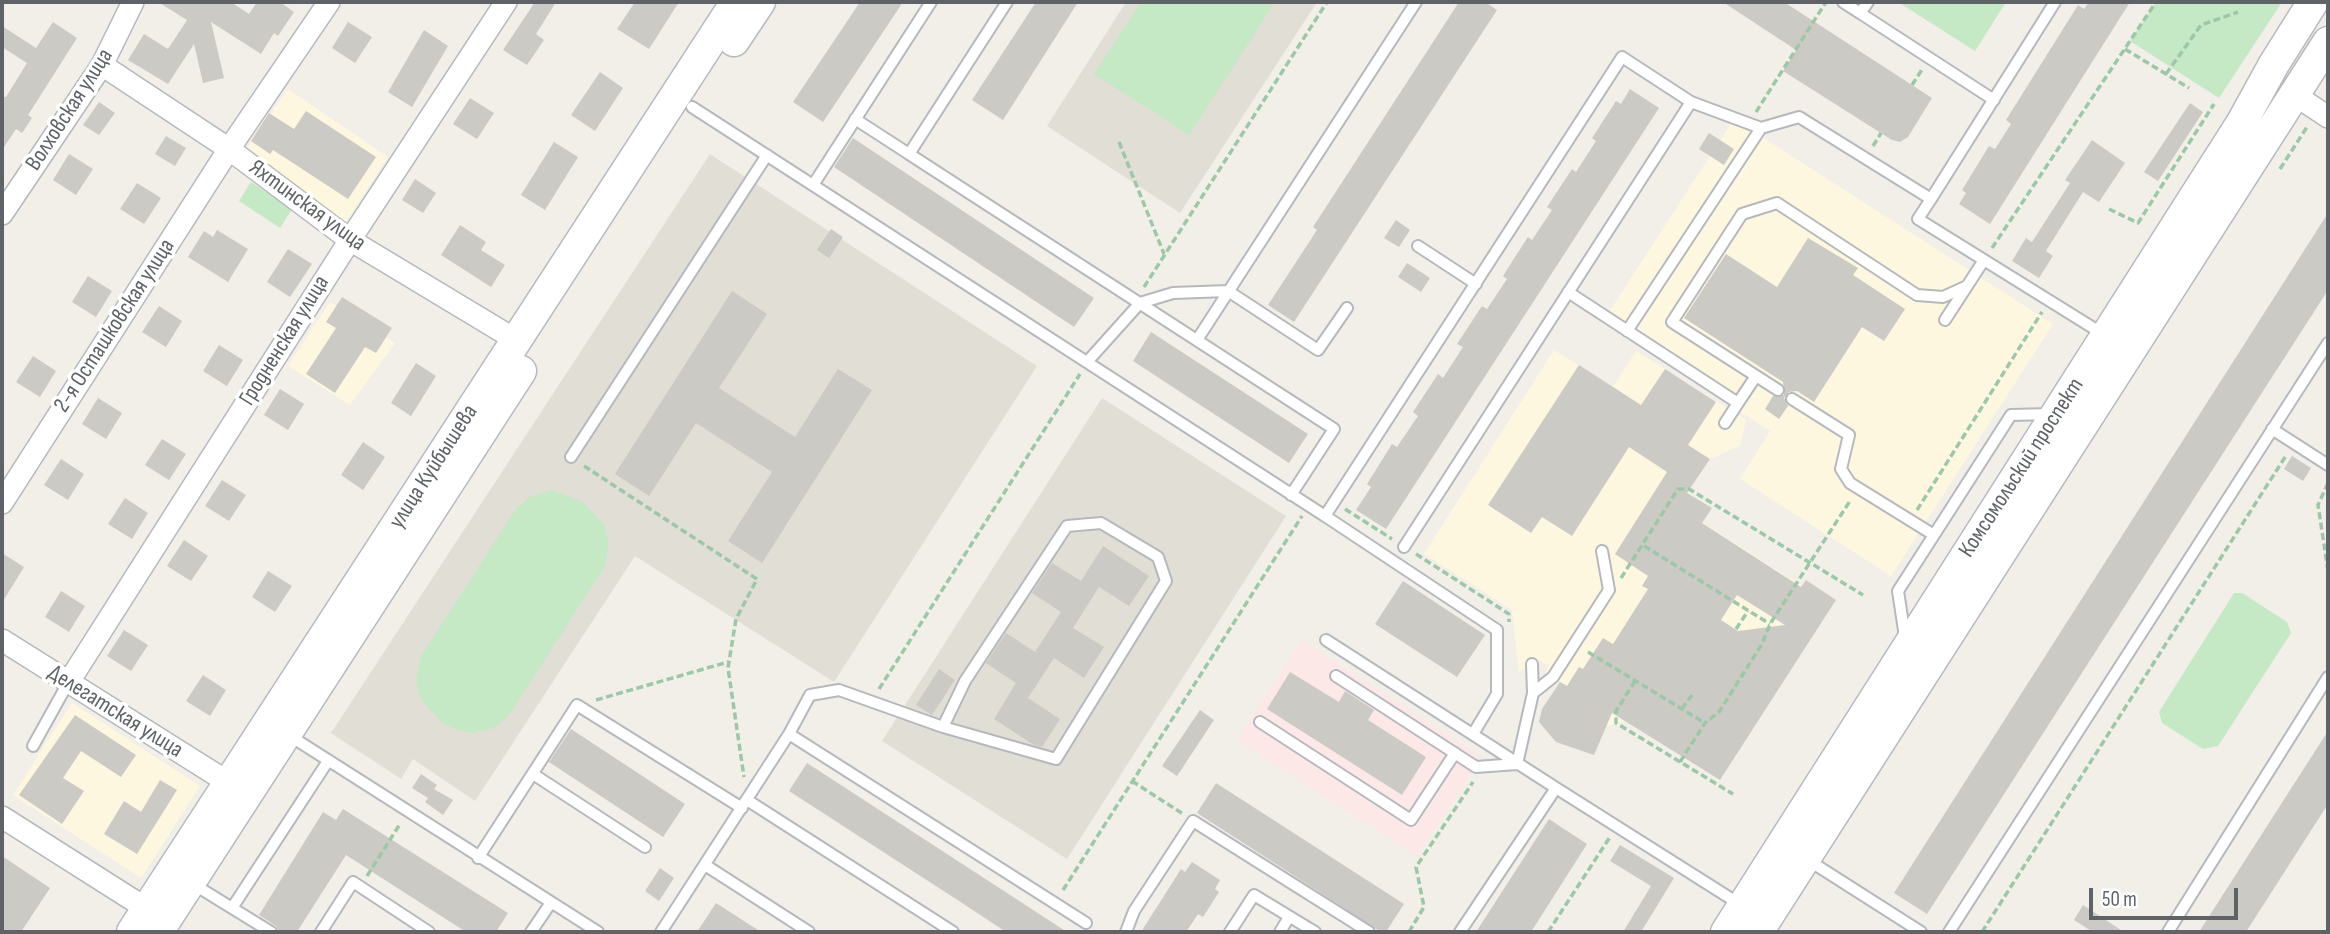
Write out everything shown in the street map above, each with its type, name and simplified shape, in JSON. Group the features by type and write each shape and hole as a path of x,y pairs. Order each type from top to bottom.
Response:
{"main road":[{"name":"улица Куйбышева","path":"683,102 736,2"},
{"name":"улица Куйбышева","path":"146,925 238,789 683,102 760,2"},
{"name":"Комсомольский проспект","path":"1726,932 2229,144 2313,2"},
{"name":"Комсомольский проспект","path":"1758,932 2217,217 2314,107 2323,61"},
{"path":"2274,64 2323,61"},
{"path":"2274,64 2314,107"},
{"path":"2217,217 2229,182 2250,144 2243,136 2229,144"},
{"name":"улица Куйбышева","path":"146,925 191,882 238,789 287,734 525,346"}],"street":[{"name":"Волховская улица","path":"2,214 102,65 132,2"},
{"name":"2-я Осташковская улица","path":"2,503 229,149 329,2"},
{"name":"Гродненская улица","path":"68,683 350,240 506,2"},
{"name":"Яхтинская улица","path":"102,65 229,149 350,240 525,346"},
{"name":"Делегатская улица","path":"2,640 238,789"},
{"path":"2,817 146,925"}],"lane":[{"path":"813,185 931,2"},
{"path":"909,154 1007,2"},
{"path":"1197,340 1416,2"},
{"path":"1843,2 1994,100"},
{"path":"1860,13 1867,2"},
{"path":"2056,2 1918,219 2107,337"},
{"path":"1325,516 1622,57 1691,102 1761,128 1799,117 1931,199"},
{"path":"683,102 1497,630 1497,694 1473,734"},
{"path":"1404,547 1691,102"},
{"path":"855,119 1334,429 1291,495"},
{"path":"1627,331 1761,128"},
{"path":"571,457 767,155"},
{"path":"1777,390 1672,322 1742,214 1777,203 1917,295 1943,297 1967,286"},
{"path":"1418,246 1476,284"},
{"path":"1945,320 1984,260"},
{"path":"1087,362 1138,302 1173,293 1228,291 1318,350 1347,308"},
{"path":"1567,292 1738,402"},
{"path":"1949,932 2328,343"},
{"path":"1726,423 1756,376"},
{"path":"1792,399 1849,435 1841,469 1850,483 1934,535"},
{"path":"1907,647 1898,591 2011,415 2057,414"},
{"path":"2272,429 2327,461"},
{"path":"1859,488 1864,477"},
{"path":"661,932 745,804 810,695 839,690 872,699 943,727 1056,759 1166,581 1158,557 1101,523 1068,526 965,681 943,727"},
{"path":"1533,693 1553,677 1609,590 1602,551"},
{"path":"1325,640 1743,906"},
{"path":"1517,764 1533,693 1532,664"},
{"path":"1336,676 1475,767 1517,764"},
{"path":"2168,932 2328,677"},
{"path":"33,746 68,683"},
{"path":"478,858 577,705 953,932"},
{"path":"1260,722 1411,820 1454,753"},
{"path":"287,734 550,904 598,932"},
{"path":"789,734 1086,923"},
{"path":"232,908 328,761"},
{"path":"533,774 645,847"},
{"path":"1460,932 1556,788"},
{"path":"1126,932 1133,911 1193,821 1369,932"},
{"path":"1805,859 1921,932"},
{"path":"705,866 809,932"},
{"path":"191,882 271,932"},
{"path":"321,932 353,882 429,932"},
{"path":"1230,932 1254,895 1315,932"},
{"path":"531,932 550,904"},
{"path":"1280,932 1289,917"}],"path":[{"path":"1138,302 1164,255 1327,2"},
{"path":"1749,123 1826,2"},
{"path":"1984,260 2156,2"},
{"path":"2166,74 2201,25 2238,12"},
{"path":"2125,49 2189,88"},
{"path":"2109,209 2138,223 2214,104"},
{"path":"2280,169 2314,107"},
{"path":"1119,142 1164,255"},
{"path":"1910,522 2049,302"},
{"path":"872,699 1087,362"},
{"path":"1982,932 2294,443"},
{"path":"571,457 757,579 736,619 728,662 745,804"},
{"path":"2328,483 2318,505 2328,571"},
{"path":"1680,762 1705,723 1719,712 1762,644 1770,624 1859,488"},
{"path":"1609,590 1621,579 1678,489 1689,489 1863,595"},
{"path":"1055,903 1309,506"},
{"path":"1643,545 1770,624"},
{"path":"1736,629 1748,611"},
{"path":"1574,643 1705,723"},
{"path":"577,705 728,662"},
{"path":"1635,681 1616,711 1616,723 1733,794"},
{"path":"1682,709 1692,695"},
{"path":"1409,932 1424,907 1416,867 1483,766"},
{"path":"1132,781 1193,821"},
{"path":"360,887 407,812"},
{"path":"1548,932 1617,827"}],"shaded area":[{"path":"1126,2 1317,2 1180,213 1047,126"},
{"path":"288,89 388,157 344,225 244,152"},
{"path":"1734,119 2053,324 1891,576 1740,479 1770,431 1602,323"},
{"path":"710,154 1037,366 834,682 635,556 475,801 413,759 401,779 331,733"},
{"path":"330,302 395,343 350,405 288,366"},
{"path":"1554,350 1613,387 1636,351 1746,420 1740,446 1710,459 1678,507 1801,586 1806,580 1836,600 1720,780 1625,721 1607,726 1589,715 1595,704 1545,672 1549,666 1539,660 1519,672 1512,610 1424,554"},
{"path":"1102,398 1286,516 1067,859 882,741"},
{"path":"1302,640 1482,757 1417,856 1237,740"},
{"path":"72,703 200,786 141,878 13,795"}],"green space":[{"path":"1141,2 1275,2 1189,135 1094,74"},
{"path":"1898,2 2006,2 1975,51"},
{"path":"2156,2 2282,2 2219,98 2130,41"},
{"path":"251,182 292,209 280,228 239,201"},
{"path":"552,490 583,502 605,526 609,544 605,566 509,715 494,728 473,733 457,730 441,722 420,698 416,680 420,658 516,509 531,496"},
{"path":"2234,593 2242,593 2287,622 2291,633 2218,746 2203,749 2162,723 2159,712"}],"building":[{"path":"158,2 231,2 249,14 257,2 280,2 294,12 278,36 274,33 261,54 211,22 224,78 203,83 194,44 168,84 128,60 144,34 168,49 187,20"},
{"path":"535,2 556,2 536,34 544,40 527,65 503,50"},
{"path":"635,2 679,2 649,49 617,29"},
{"path":"860,2 903,2 823,122 793,102"},
{"path":"1036,2 1078,2 1003,120 972,100"},
{"path":"1459,2 1485,2 1497,10 1294,322 1268,305 1317,230 1313,227"},
{"path":"1723,2 1784,2 1932,98 1908,137 1900,142 1892,140 1783,71 1796,50"},
{"path":"2089,2 2130,2 1990,224 1959,204 1966,193 1962,190 1989,146 1995,149 2011,124 2006,120 2078,5 2084,9"},
{"path":"53,22 77,38 28,115 32,118 22,133 16,129 2,150 2,97 6,97 27,63 2,47 2,26 36,48"},
{"path":"348,22 372,37 355,63 332,48"},
{"path":"424,30 448,46 412,107 388,92"},
{"path":"600,72 623,88 595,131 571,115"},
{"path":"1630,89 1659,108 1386,529 1356,510 1371,487 1367,484 1392,444 1397,447 1418,416 1413,412 1438,374 1443,378 1463,347 1457,344 1482,306 1487,309 1507,279 1503,276 1528,237 1532,240 1552,210 1547,207 1572,169 1576,172 1596,141 1592,138 1616,101 1621,104"},
{"path":"470,98 494,113 477,139 453,124"},
{"path":"99,102 115,113 99,135 83,125"},
{"path":"2190,103 2203,112 2158,181 2144,172"},
{"path":"306,111 376,157 348,199 273,150 270,154 251,141 269,113 294,129"},
{"path":"1709,133 1734,149 1724,165 1699,149"},
{"path":"166,136 186,148 175,166 155,154"},
{"path":"853,138 1094,298 1074,327 834,167"},
{"path":"2092,140 2125,163 2099,202 2083,192 2046,251 2053,256 2039,278 2012,261 2026,238 2032,242 2070,183 2065,180"},
{"path":"554,142 578,157 545,210 521,195"},
{"path":"69,154 93,169 76,195 53,180"},
{"path":"415,179 436,193 423,213 402,200"},
{"path":"137,183 161,198 144,224 120,209"},
{"path":"2328,213 2328,290 1927,914 1894,893"},
{"path":"1396,220 1410,230 1399,247 1384,238"},
{"path":"460,225 486,242 481,250 505,265 491,287 441,255"},
{"path":"831,229 843,237 829,258 817,250"},
{"path":"217,230 248,249 228,282 188,257 204,231 213,237"},
{"path":"1808,238 1858,268 1853,275 1905,309 1884,341 1862,327 1814,402 1797,391 1789,392 1784,398 1788,406 1779,419 1765,409 1773,396 1784,395 1783,382 1684,318 1726,254 1777,287"},
{"path":"288,249 312,264 290,297 267,282"},
{"path":"1407,263 1430,278 1421,292 1398,277"},
{"path":"88,276 112,291 96,317 72,302"},
{"path":"732,291 767,314 719,388 795,437 838,369 872,390 762,563 728,541 772,472 696,423 649,496 615,474"},
{"path":"342,297 392,328 376,353 365,347 335,393 306,374 336,328 326,322"},
{"path":"159,306 182,321 166,347 142,332"},
{"path":"1151,332 1308,434 1289,463 1133,361"},
{"path":"219,345 243,360 227,386 203,371"},
{"path":"33,356 56,371 40,397 16,382"},
{"path":"416,363 436,376 411,416 391,403"},
{"path":"1579,365 1641,405 1665,369 1716,402 1688,445 1710,459 1687,493 1712,508 1702,523 1801,587 1806,580 1836,600 1720,780 1612,713 1594,755 1556,742 1539,722 1542,709 1560,682 1567,686 1579,667 1583,669 1603,638 1613,644 1648,589 1642,586 1648,576 1615,554 1667,472 1629,447 1572,536 1542,517 1531,533 1488,505","holes":["1737,595 1785,625 1738,631 1721,620"]},
{"path":"280,389 304,404 288,430 264,415"},
{"path":"98,398 122,413 106,439 82,424"},
{"path":"162,439 186,454 169,480 145,465"},
{"path":"363,442 385,457 363,490 341,475"},
{"path":"2292,456 2311,468 2303,481 2284,469"},
{"path":"61,459 84,474 68,500 44,485"},
{"path":"222,480 246,495 229,521 205,506"},
{"path":"125,498 148,513 132,539 108,524"},
{"path":"184,540 208,556 191,581 167,566"},
{"path":"1103,546 1149,576 1129,606 1099,587 1073,628 1104,647 1084,678 1054,658 1028,698 1060,719 1042,747 1034,745 994,719 1016,683 986,663 1006,633 1035,652 1061,612 1032,593 1052,563 1081,581"},
{"path":"2,553 24,567 2,603"},
{"path":"268,571 292,586 275,612 252,597"},
{"path":"1403,581 1485,635 1457,677 1375,624"},
{"path":"61,591 85,606 69,632 45,617"},
{"path":"124,630 148,645 131,671 107,656"},
{"path":"939,669 955,680 932,715 916,705"},
{"path":"1290,672 1339,702 1345,691 1374,710 1368,720 1426,757 1402,795 1267,709"},
{"path":"203,675 226,690 210,716 186,701"},
{"path":"1200,710 1214,720 1177,776 1162,766"},
{"path":"75,715 136,755 121,777 81,751 63,778 84,791 62,824 19,795"},
{"path":"571,729 685,804 663,837 549,762"},
{"path":"2328,731 2328,804 2246,932 2199,932"},
{"path":"807,763 1067,932 1006,932 789,791"},
{"path":"421,774 437,785 434,789 453,800 443,815 425,802 428,798 412,788"},
{"path":"160,780 177,790 137,854 104,834 124,801 141,812"},
{"path":"1216,783 1404,904 1386,932 1381,932 1197,813"},
{"path":"343,809 508,913 496,932 466,932 346,855 297,932 279,932 276,926 259,915 323,812 336,820"},
{"path":"1549,819 1587,844 1531,932 1476,932"},
{"path":"1620,845 1674,878 1641,932 1623,932 1651,886 1610,861"},
{"path":"2,856 50,888 21,932 2,932"},
{"path":"1192,862 1220,880 1215,889 1219,892 1203,917 1198,914 1186,932 1141,932 1181,869 1185,872"},
{"path":"660,868 674,878 659,901 645,891"},
{"path":"716,903 761,932 697,932"},
{"path":"2083,905 2124,932 2093,932 2074,920"}]}
